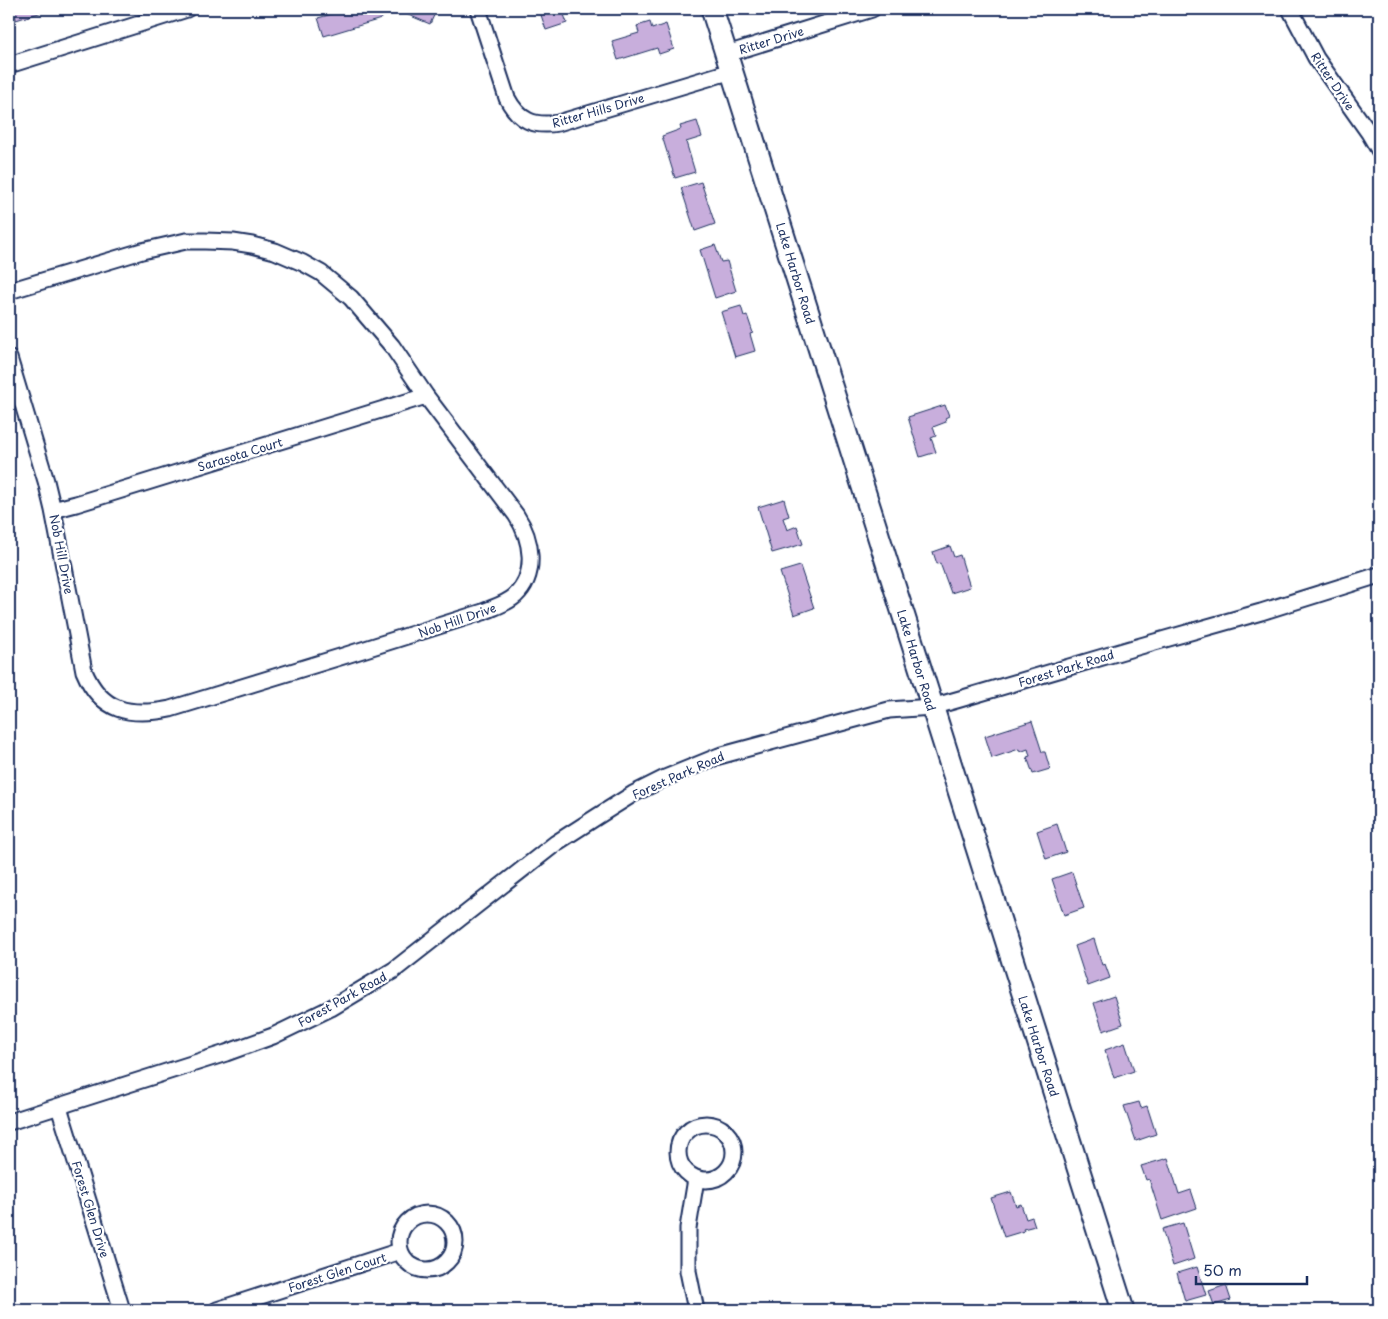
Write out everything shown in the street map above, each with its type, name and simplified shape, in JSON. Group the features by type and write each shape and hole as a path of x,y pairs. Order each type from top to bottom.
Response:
{"street":[{"path":"9,65 187,9"},
{"name":"Ritter Hills Drive","path":"478,9 511,107 527,121 536,124 548,125 558,123 729,62"},
{"name":"Lake Harbor Road","path":"712,9 1123,1310"},
{"name":"Ritter Drive","path":"729,62 872,9"},
{"name":"Ritter Drive","path":"1290,9 1316,58 1379,150"},
{"name":"Nob Hill Drive","path":"9,291 149,249 186,241 233,242 260,247 303,263 321,273 351,298 392,346 426,396 524,526 529,540 531,558 524,584 516,595 504,604 483,612 248,686 170,709 144,713 118,709 100,697 93,689 84,671 53,510 9,358"},
{"name":"Sarasota Court","path":"53,510 426,396"},
{"name":"Forest Park Road","path":"9,1122 234,1050 273,1036 331,1008 394,970 556,843 633,794 665,778 719,756 889,710 932,707 1261,612 1379,575"},
{"name":"Forest Glen Drive","path":"59,1107 122,1310"},
{"path":"696,1179 688,1228 688,1271 696,1310"},
{"name":"Forest Glen Court","path":"217,1310 400,1251"}],"building":[{"path":"13,9 52,9 16,20"},
{"path":"341,9 378,9 381,19 324,36 318,18 342,11"},
{"path":"394,9 437,9 430,24"},
{"path":"539,9 562,9 567,23 546,30"},
{"path":"650,22 652,29 666,24 674,49 659,54 657,48 618,60 612,41 639,33 637,26"},
{"path":"697,121 702,137 686,142 695,172 675,178 662,136 681,129 680,126"},
{"path":"701,182 715,224 695,231 681,188"},
{"path":"715,245 721,262 727,261 736,291 715,298 700,250"},
{"path":"741,306 744,316 747,315 753,333 750,334 755,351 735,357 721,312"},
{"path":"945,405 949,416 945,418 946,422 933,427 936,436 931,438 936,452 920,457 908,417"},
{"path":"784,499 789,516 783,518 787,530 797,526 803,544 772,553 758,507"},
{"path":"950,546 954,557 960,555 970,587 951,593 940,563 937,564 933,552"},
{"path":"800,566 814,608 794,615 780,572"},
{"path":"1032,721 1042,752 1045,752 1050,769 1033,774 1027,757 1030,756 1028,749 1020,752 1019,749 992,758 985,736"},
{"path":"1057,824 1066,852 1046,859 1037,831"},
{"path":"1072,872 1084,908 1064,915 1052,879"},
{"path":"1094,939 1102,965 1105,964 1110,978 1088,986 1075,946"},
{"path":"1114,996 1123,1024 1103,1031 1094,1003"},
{"path":"1125,1043 1134,1071 1114,1078 1105,1050"},
{"path":"1139,1102 1141,1108 1147,1106 1156,1134 1136,1141 1124,1106"},
{"path":"1168,1158 1179,1194 1191,1190 1197,1208 1162,1220 1149,1179 1146,1180 1141,1166"},
{"path":"1011,1192 1016,1206 1021,1204 1026,1219 1032,1217 1035,1226 1004,1237 991,1198"},
{"path":"1183,1223 1194,1259 1173,1266 1162,1229"},
{"path":"1197,1267 1206,1295 1185,1301 1177,1273"},
{"path":"1226,1285 1231,1300 1214,1305 1209,1291"}]}
